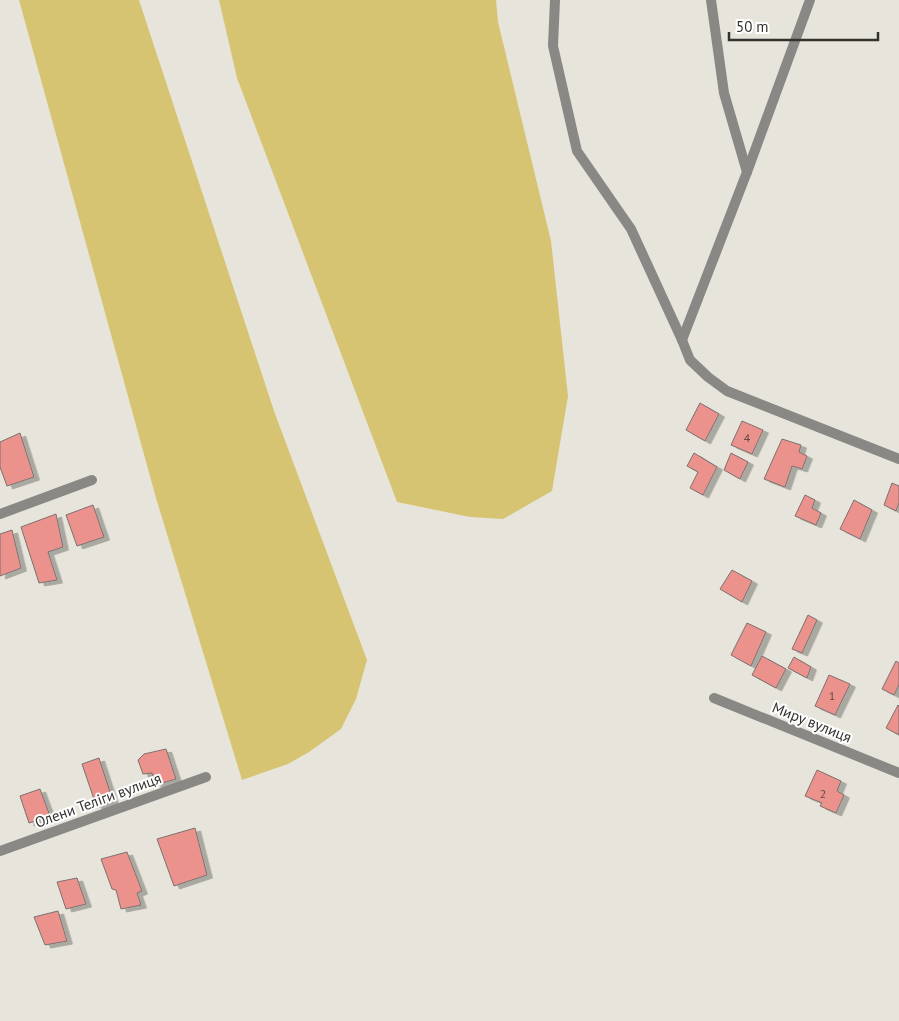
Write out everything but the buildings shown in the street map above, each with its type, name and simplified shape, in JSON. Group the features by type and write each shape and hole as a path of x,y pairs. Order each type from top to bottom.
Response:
{"street":[{"path":"555,0 553,46 577,152 631,229 690,360 727,391 899,459"},
{"path":"710,0 724,93 747,172"},
{"path":"682,340 747,172 810,0"},
{"path":"0,514 92,480"},
{"name":"Миру вулиця","path":"714,698 899,773"},
{"name":"Олени Теліги вулиця","path":"0,851 206,777"}],"shaded area":[{"path":"19,0 139,0 274,411 367,660 356,699 341,729 309,752 288,764 242,780 156,498"},
{"path":"219,0 496,0 498,22 551,241 568,396 552,491 503,519 470,517 397,502 237,78"}]}
